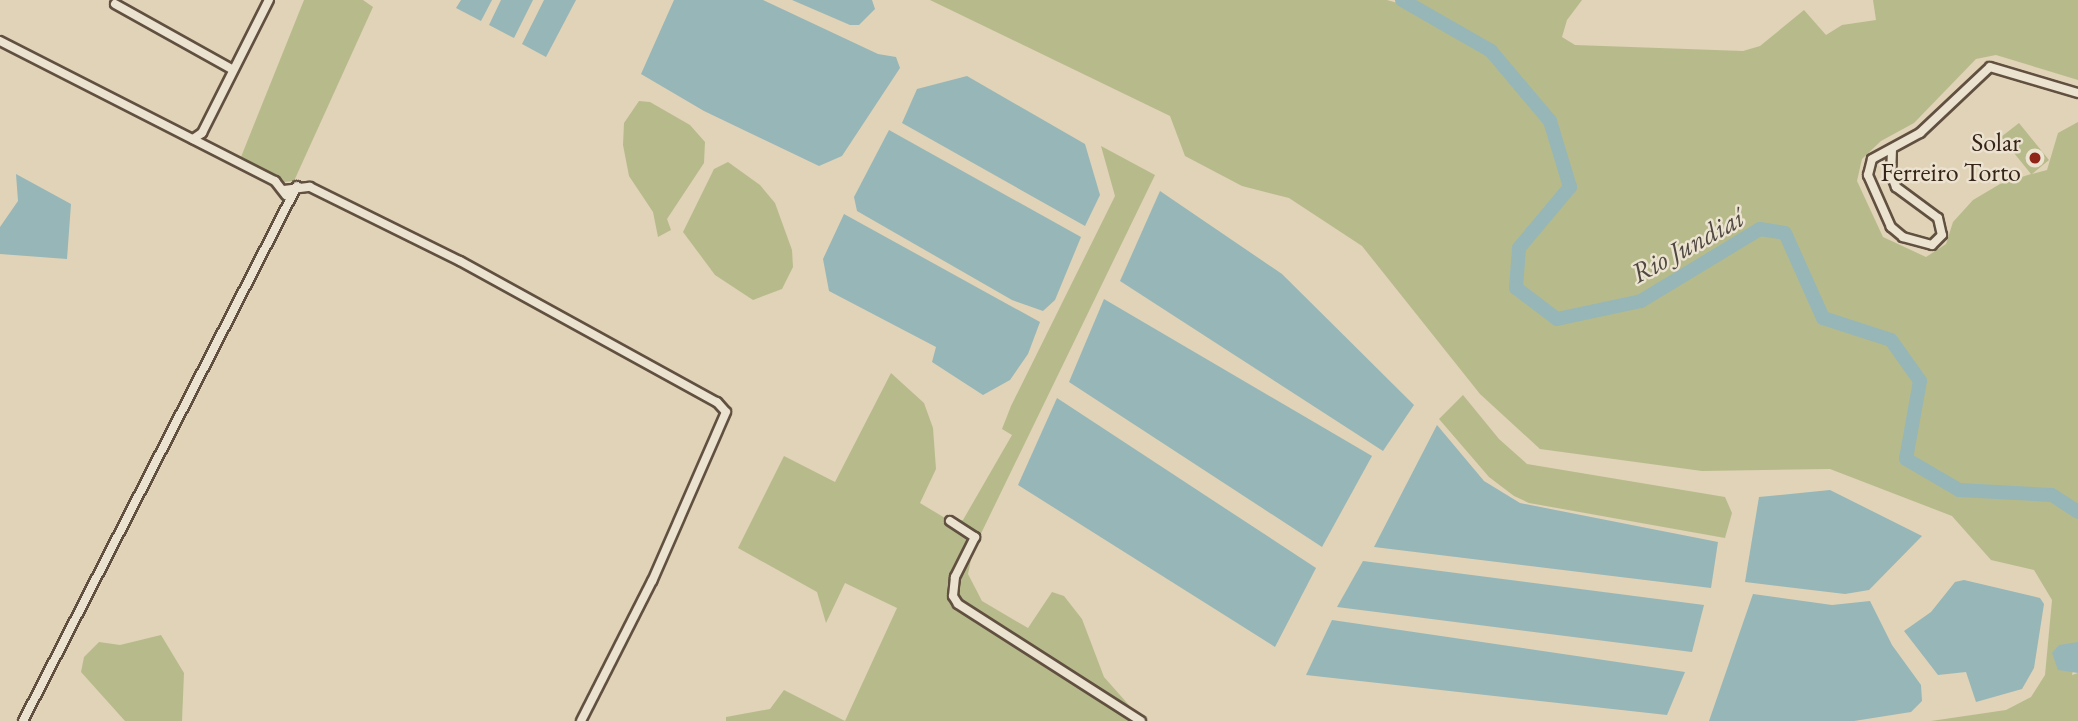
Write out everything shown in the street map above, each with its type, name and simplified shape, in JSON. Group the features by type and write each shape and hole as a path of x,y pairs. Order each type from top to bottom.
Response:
{"street":[{"path":"193,139 202,133 268,0"},
{"path":"115,4 232,69"},
{"path":"0,41 275,181 284,190 288,201"},
{"path":"1892,149 1894,183 1938,218 1942,232 1935,244 1898,233 1879,203 1867,168 1872,159 1920,133 1990,67 2078,93"},
{"path":"202,133 208,146"},
{"path":"284,190 297,186 310,187 460,261 717,402 726,412 652,581 581,721"},
{"path":"23,721 297,186"},
{"path":"950,521 975,537 955,577 953,596 958,604 1141,721"}],"green space":[{"path":"304,0 363,0 373,7 294,181 284,182 241,157"},
{"path":"930,0 1387,0 1408,6 1404,0 1582,0 1567,20 1562,37 1575,45 1743,51 1760,46 1804,10 1826,35 1842,25 1876,20 1873,0 2078,0 2078,80 1996,55 1976,59 1914,123 1881,141 1862,159 1857,181 1883,237 1926,257 1946,244 1953,222 1973,200 2000,184 2031,174 2001,137 2019,123 2049,160 2032,174 2047,170 2058,133 2078,122 2078,642 2072,675 2078,673 2078,721 1931,721 2006,710 2031,697 2045,675 2052,600 2034,570 1991,560 1952,516 1830,469 1702,471 1540,449 1480,394 1362,246 1289,198 1242,186 1185,156 1170,116"},
{"path":"639,101 650,102 690,125 705,142 704,163 667,219 671,230 658,237 653,212 629,176 623,145 624,123"},
{"path":"1101,146 1155,175 973,550 968,574 982,601 1028,628 1052,592 1064,596 1082,619 1104,677 1143,721 845,721 897,608 845,583 826,623 817,592 738,548 784,456 835,482 891,373 924,403 933,428 936,469 920,503 950,521 963,520 1012,435 1002,429 1011,406 1115,196"},
{"path":"728,162 760,185 775,203 792,250 793,267 782,289 753,300 715,275 683,232 714,169"},
{"path":"1463,395 1499,439 1527,464 1725,497 1732,513 1725,538 1529,503 1514,496 1489,477 1439,419"},
{"path":"161,635 184,673 182,721 125,721 81,672 84,657 99,642 120,645"},
{"path":"784,690 845,721 726,721 726,717 770,709"}],"water":[{"path":"461,0 492,0 481,21 456,8"},
{"path":"501,0 533,0 514,38 489,25"},
{"path":"544,0 576,0 546,57 522,44"},
{"path":"674,0 763,0 878,54 896,57 900,68 842,156 819,166 704,111 641,74"},
{"path":"792,0 872,0 875,9 859,25 850,25"},
{"path":"967,76 1085,144 1100,195 1085,226 902,123 917,89"},
{"path":"889,130 1081,237 1055,300 1043,311 1012,300 857,211 854,197"},
{"path":"16,174 71,204 67,259 0,254 0,227 18,201"},
{"path":"1160,191 1282,274 1414,405 1383,451 1120,281"},
{"path":"844,214 1040,322 1028,354 1010,380 983,395 932,362 936,347 829,291 823,259"},
{"path":"1104,299 1372,456 1322,547 1069,382"},
{"path":"1057,398 1316,568 1275,647 1018,485"},
{"path":"1437,425 1484,481 1520,503 1718,542 1711,588 1374,547"},
{"path":"1830,490 1922,536 1869,590 1845,594 1745,582 1759,497"},
{"path":"1363,561 1704,605 1692,652 1337,607"},
{"path":"1964,580 2040,598 2044,604 2034,668 2022,689 1976,702 1966,672 1938,675 1904,631 1931,612 1955,582"},
{"path":"1753,594 1832,605 1870,601 1892,645 1921,685 1922,701 1911,712 1854,721 1709,721"},
{"path":"1332,620 1685,672 1667,715 1306,675"},
{"path":"2078,642 2078,673 2058,670 2052,653 2059,645"}],"waterway":[{"name":"Rio Jundiaí","path":"1402,0 1491,51 1550,121 1570,187 1519,248 1516,288 1557,319 1641,301 1760,229 1785,233 1823,318 1891,340 1920,381 1906,459 1959,490 2052,495 2078,512"}],"place":[{"name":"Solar Ferreiro Torto","path":"2035,158"}]}
